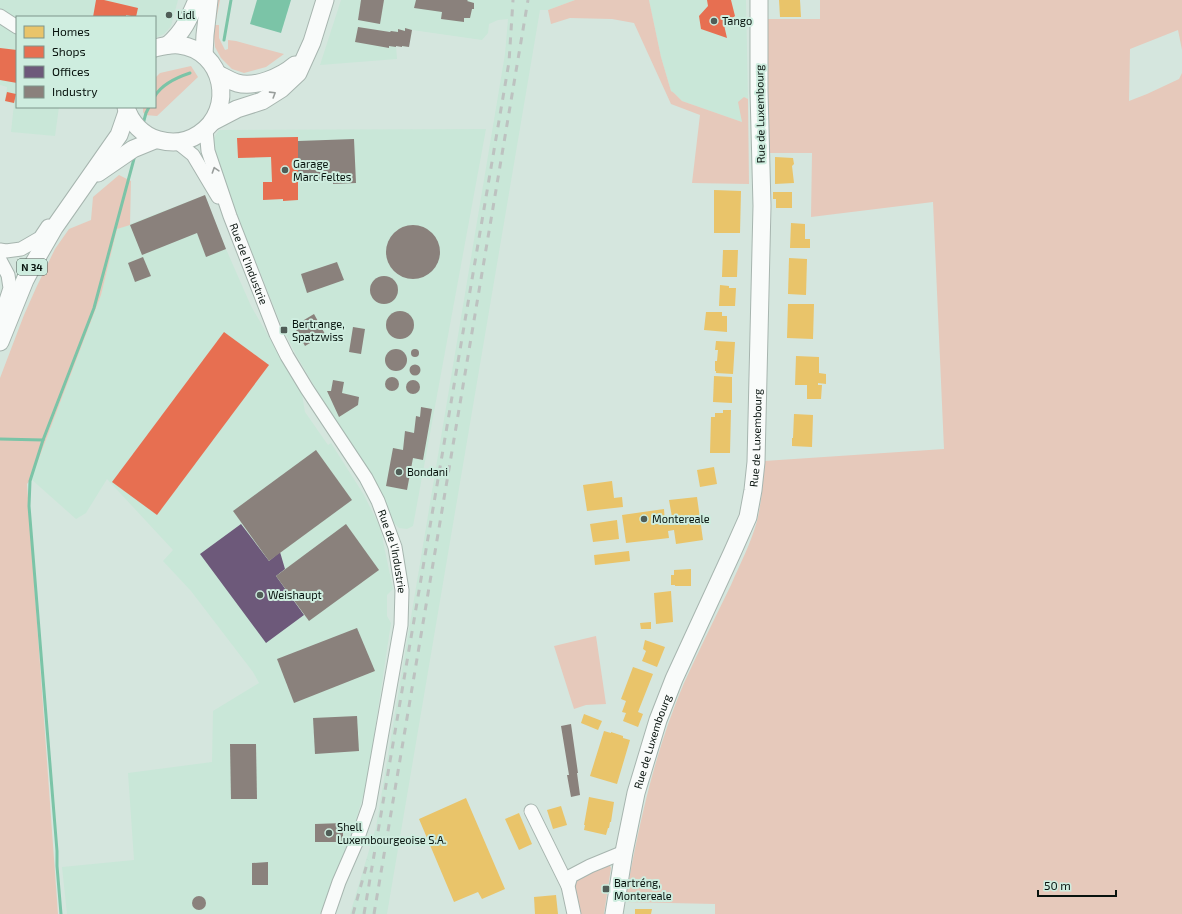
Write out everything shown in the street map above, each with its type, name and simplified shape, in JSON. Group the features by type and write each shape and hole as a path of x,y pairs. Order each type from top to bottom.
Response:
{"main road":[{"path":"161,46 177,37 184,28 197,0"},
{"path":"204,56 204,35 209,0"},
{"name":"N 34","path":"127,110 135,124 144,133 155,140 178,142 193,138 237,109 262,101 281,89 298,73 312,42 325,0"},
{"name":"Rue de Luxembourg","path":"614,914 624,852 636,793 658,720 674,679 748,517 753,490 756,462 762,206 759,91 759,0"},
{"name":"N 34","path":"161,46 180,45 192,49 204,56 212,64 218,74 222,97 219,109 210,126"},
{"name":"N 34","path":"218,74 238,83 254,84 274,78 291,68 308,52"},
{"name":"N 34","path":"0,342 25,280 35,261 54,228 119,135 127,110"},
{"name":"N 34","path":"87,182 133,149 155,140"}],"street":[{"path":"0,16 16,26"},
{"name":"Rue de l'Industrie","path":"210,126 208,151 230,216 276,334 307,389 366,478 378,501 395,547 402,590 402,625 369,806 328,914"},
{"name":"Rue de l'Industrie","path":"178,142 193,155 230,216"},
{"path":"0,250 6,251 21,249 40,238 60,208 75,197"},
{"path":"0,260 8,275 10,288 0,318"},
{"path":"531,811 568,886 574,914"},
{"path":"568,886 571,876 590,866 624,852"}],"shaded area":[{"path":"0,0 178,0 171,26 164,34 156,38 156,16 16,16 16,108 59,108 55,136 11,132 14,104 5,101 7,87 0,85"},
{"path":"213,0 220,0 215,25 219,25 219,38 225,50 228,49 228,40 284,54 266,67 244,73 232,69 221,58 215,47 214,37 209,35"},
{"path":"257,0 291,0 281,33 250,24"},
{"path":"341,0 575,0 548,10 540,10 387,914 350,914 376,827 505,54 508,19 498,20 489,24 488,33 482,40 412,30 409,47 396,46 397,59 320,65"},
{"path":"575,0 649,0 661,57 671,91 682,101 742,122 738,102 744,97 748,99 749,184 692,183 700,115 671,104 634,23 612,19 570,18 551,24 548,10"},
{"path":"649,0 746,0 748,99 744,97 742,122 682,101 671,91 661,57"},
{"path":"820,0 1182,0 1182,50 1178,30 1130,49 1129,101 1179,79 1182,73 1182,914 715,914 715,904 625,902 641,819 664,736 684,683 731,585 752,537 760,506 764,461 944,449 933,202 811,217 812,153 767,153 766,19 820,19"},
{"path":"191,66 198,77 157,116 145,115 143,108 156,108 156,77 160,73"},
{"path":"486,129 413,526 407,529 399,528 392,521 371,476 316,389 295,353 280,322 228,192 214,146 214,138 219,130"},
{"path":"119,175 131,181 130,225 117,229 101,295 31,479 27,484 58,914 0,914 0,378 24,315 55,249 69,229 91,220 93,197"},
{"path":"205,195 226,249 251,306 302,394 305,412 328,445 331,443 364,495 380,527 393,589 387,595 387,616 391,623 367,783 356,820 323,914 67,914 62,867 134,860 128,773 212,762 213,711 259,683 253,672 191,591 163,561 173,550 107,479 86,513 76,519 31,479 101,295 117,229"},
{"path":"596,636 606,704 586,705 574,709 554,646"},
{"path":"606,866 610,866 611,868 604,914 579,914 574,895 577,881 585,874"}],"building: Homes":[{"path":"779,0 800,0 801,17 780,17"},
{"path":"775,157 793,158 794,164 792,166 794,183 775,184"},
{"path":"714,190 741,191 740,233 714,233"},
{"path":"773,192 792,192 792,208 776,208 776,199 773,199"},
{"path":"791,223 805,224 805,239 810,239 810,248 790,248"},
{"path":"723,250 738,250 737,277 722,277"},
{"path":"789,258 807,259 806,295 788,294"},
{"path":"720,285 729,286 729,288 736,288 735,306 719,306"},
{"path":"788,304 814,304 813,339 787,338"},
{"path":"706,312 722,312 722,316 727,316 727,332 704,330"},
{"path":"716,341 735,342 733,374 716,373 715,361 717,361 718,350 715,350"},
{"path":"796,356 819,357 819,373 826,374 826,384 818,383 818,385 822,385 821,399 807,399 807,385 795,385"},
{"path":"714,376 732,377 732,403 713,402"},
{"path":"723,410 731,410 730,453 710,453 711,417 715,417 715,413 723,413"},
{"path":"794,414 813,415 812,447 792,446"},
{"path":"714,467 717,484 700,487 697,470"},
{"path":"612,481 614,498 622,497 623,507 587,511 583,485"},
{"name":"Montereale","path":"697,497 703,540 676,544 674,530 668,531 669,538 626,543 622,515 664,509 665,524 673,523 669,500"},
{"path":"617,520 619,539 593,542 590,524"},
{"path":"629,551 630,561 595,565 594,555"},
{"path":"691,569 691,586 671,585 671,575 674,575 674,570"},
{"path":"671,591 673,622 656,624 654,593"},
{"path":"651,622 651,629 641,629 640,623"},
{"path":"645,640 665,647 657,667 642,661 646,651 643,649"},
{"path":"633,667 653,674 638,712 643,714 638,727 623,721 626,713 622,712 626,701 621,699"},
{"path":"584,714 602,721 598,730 581,723"},
{"path":"604,731 623,736 623,738 630,740 617,784 590,776"},
{"path":"589,797 614,802 611,822 606,835 584,830"},
{"path":"466,798 505,889 482,899 478,892 454,902 419,819"},
{"path":"561,806 567,825 553,829 547,810"},
{"path":"519,813 532,844 519,850 505,819"},
{"path":"556,895 558,914 535,914 534,897"},
{"path":"635,909 652,909 651,914 635,914"}],"building: Shops":[{"path":"96,0 104,0 138,8 136,16 93,16"},
{"name":"Tango","path":"707,0 731,0 735,16 724,25 727,38 701,29 699,16 708,6"},
{"path":"0,48 16,50 16,83 0,80"},
{"path":"7,92 16,94 14,103 5,101"},
{"name":"Garage Marc Feltes","path":"298,137 298,200 263,200 263,182 272,182 271,157 238,158 237,138"},
{"path":"224,332 269,365 157,515 112,482"}],"building: Offices":[{"name":"Weishaupt","path":"241,524 269,561 280,552 285,569 276,576 304,615 266,643 200,554"}],"building: Industry":[{"path":"361,0 384,0 380,24 358,20"},
{"path":"416,0 468,0 467,1 474,3 474,9 472,9 470,18 464,18 464,22 441,19 442,12 414,8"},
{"path":"358,27 390,32 398,32 398,29 405,31 405,28 412,30 409,47 389,46 389,48 355,42"},
{"path":"354,139 356,183 333,184 333,180 298,181 298,141"},
{"path":"205,195 226,249 206,257 197,233 142,255 130,225"},
{"path":"413,225 423,227 432,233 438,242 440,252 438,262 432,271 423,277 413,279 403,277 394,271 388,262 386,252 388,242 394,233 403,227"},
{"path":"143,257 151,276 135,282 128,263"},
{"path":"337,262 344,280 307,293 301,274"},
{"path":"384,276 394,280 398,290 394,300 384,304 374,300 370,290 374,280"},
{"path":"400,311 410,315 414,325 410,335 400,339 390,335 386,325 390,315"},
{"path":"314,314 325,334 305,346 294,326"},
{"path":"353,327 365,329 361,354 349,352"},
{"path":"396,349 404,352 407,360 404,368 396,371 388,368 385,360 388,352"},
{"path":"413,349 417,349 419,353 417,357 413,357 411,355 411,351"},
{"path":"415,364 419,366 421,370 419,374 415,376 411,374 409,370 411,366"},
{"path":"392,377 397,379 399,384 397,389 392,391 387,389 385,384 387,379"},
{"path":"333,380 344,382 342,393 359,397 358,405 339,417 327,391 331,391"},
{"path":"413,380 418,382 420,387 418,392 413,394 408,392 406,387 408,382"},
{"path":"421,407 432,409 423,460 413,458 407,490 386,486 393,448 403,450 405,431 414,433 416,416 420,417"},
{"path":"316,450 352,500 269,561 233,511"},
{"path":"346,524 379,570 309,621 276,576"},
{"path":"357,628 375,671 294,703 277,659"},
{"path":"357,716 359,751 315,754 313,718"},
{"path":"571,724 580,795 571,797 561,726"},
{"path":"230,744 256,744 257,799 231,799"},
{"name":"Shell Luxembourgeoise S.A.","path":"343,823 343,842 315,842 315,824"},
{"path":"268,862 268,885 252,885 252,863"},
{"path":"199,896 204,898 206,903 204,908 199,910 194,908 192,903 194,898"}],"waterway":[{"path":"224,40 231,0"},
{"path":"156,95 162,88 175,79 190,73"},
{"path":"143,124 148,108"},
{"path":"61,914 29,506 30,481 43,440 94,308 135,155"},
{"path":"0,439 43,440"}],"railway":[{"path":"364,914 509,62 513,0"},
{"path":"374,914 528,0"},
{"path":"353,914 368,860"}],"place":[{"name":"Lidl","path":"169,15"},
{"name":"Tango","path":"714,21"},
{"name":"Garage Marc Feltes","path":"285,170"},
{"name":"Bertrange, Spatzwiss","path":"284,330"},
{"name":"Bondani","path":"399,472"},
{"name":"Montereale","path":"644,519"},
{"name":"Weishaupt","path":"260,595"},
{"name":"Shell Luxembourgeoise S.A.","path":"329,833"},
{"name":"Bartréng, Montereale","path":"606,889"}]}
